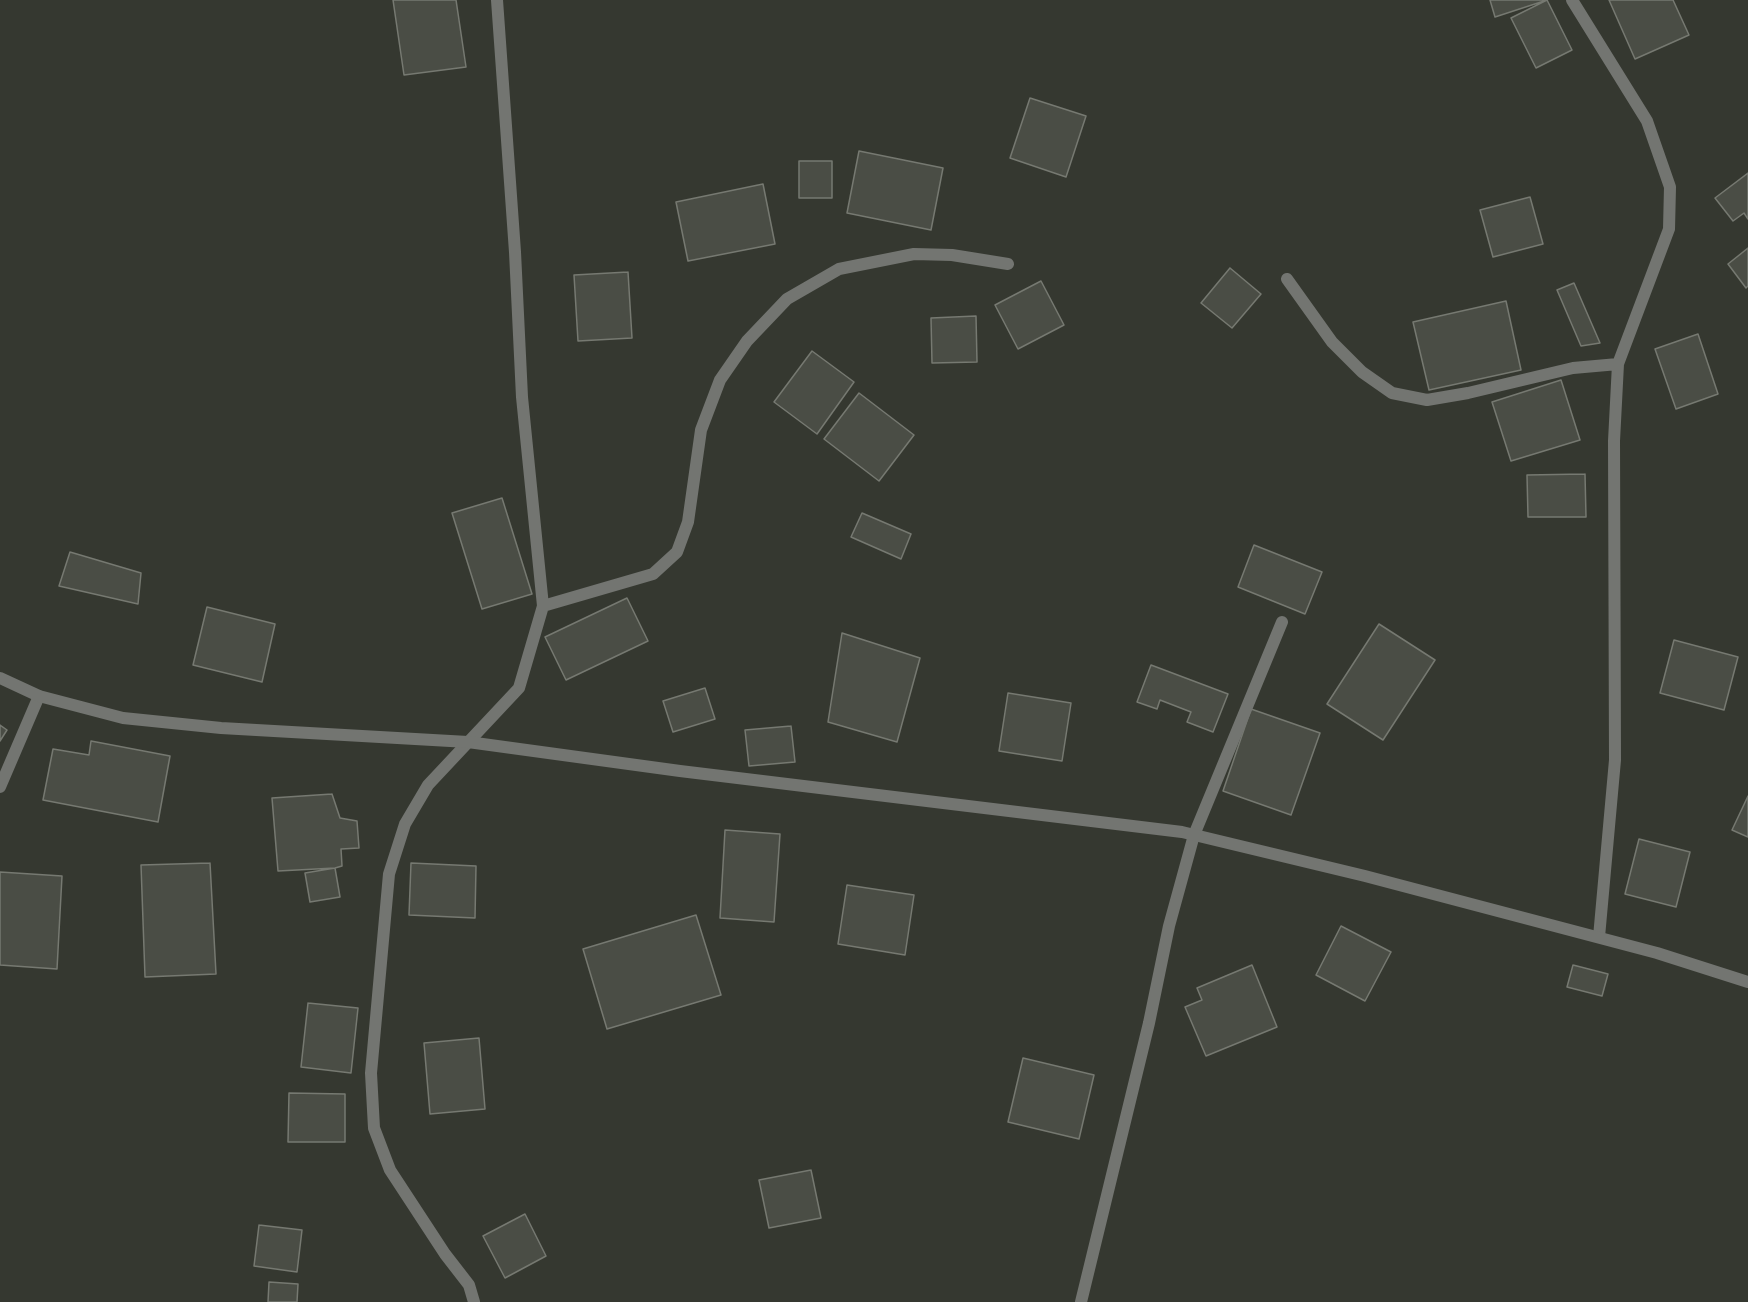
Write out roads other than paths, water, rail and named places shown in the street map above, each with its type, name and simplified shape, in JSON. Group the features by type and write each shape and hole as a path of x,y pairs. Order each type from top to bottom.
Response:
{"street":[{"path":"474,1302 469,1285 440,1246 390,1170 374,1128 371,1073 389,874 397,845 405,824 428,785 519,688 543,606 522,397 515,252 496,0"},
{"path":"1572,0 1647,122 1670,187 1669,229 1618,364 1614,453 1615,760 1599,937"},
{"path":"543,606 653,574 677,552 688,522 701,430 720,380 747,341 787,299 838,269 914,254 952,255 1008,264"},
{"path":"1287,279 1332,342 1362,372 1392,393 1427,400 1468,393 1574,368 1618,364"},
{"path":"1081,1302 1149,1023 1169,926 1194,835 1282,622"},
{"path":"0,678 39,696 123,718 221,728 468,742 680,771 1194,835 1365,876 1599,937 1748,982"},
{"path":"0,787 39,696"}]}
